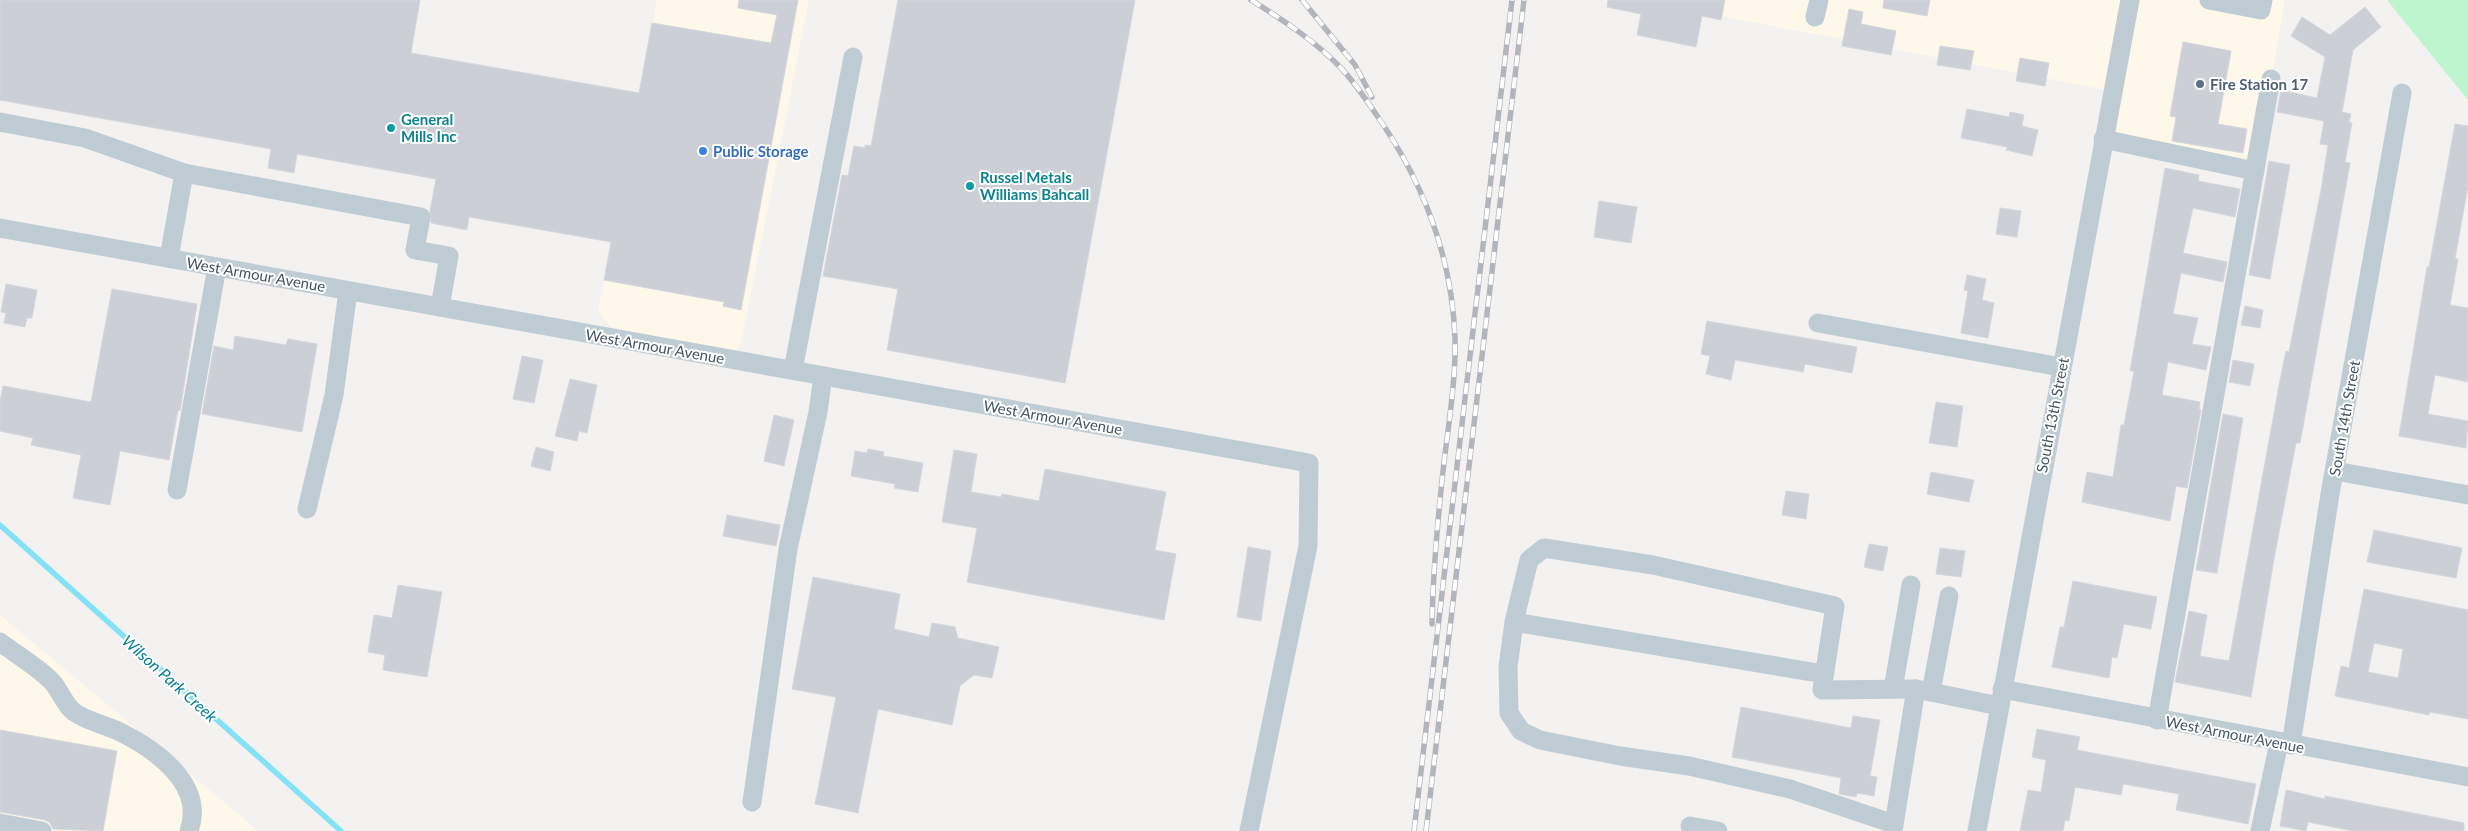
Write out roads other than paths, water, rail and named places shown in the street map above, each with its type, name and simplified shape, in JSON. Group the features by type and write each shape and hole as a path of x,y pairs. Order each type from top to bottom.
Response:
{"street":[{"name":"South 13th Street","path":"1977,831 2130,0"},
{"path":"2209,0 2261,10 2263,0"},
{"path":"793,370 853,57"},
{"path":"2157,720 2271,79"},
{"name":"South 14th Street","path":"2260,831 2285,744 2402,93"},
{"path":"0,122 85,138 184,173 421,217 415,250 449,256 440,307"},
{"path":"2103,139 2254,171"},
{"path":"169,258 184,173"},
{"name":"West Armour Avenue","path":"0,228 1309,463 1308,546 1249,831"},
{"path":"177,490 217,267"},
{"path":"308,509 334,395 348,291"},
{"path":"1818,323 2062,367"},
{"path":"752,802 788,549 818,412 823,376"},
{"path":"2334,471 2468,495"},
{"path":"1514,622 1824,674 1835,606 1653,565 1544,548 1529,560 1514,622 1508,667 1509,713 1521,731 1540,740 1620,756 1689,766 1790,789 1893,827 1924,690 1949,596"},
{"path":"1893,689 1911,585"},
{"path":"0,642 54,683 73,712 90,721 116,730 152,751 181,778 191,797 194,815 189,831"},
{"name":"West Armour Avenue","path":"1824,674 1822,690 1924,690 2000,698 2157,720 2468,777"},
{"path":"0,824 42,831"},
{"path":"1690,826 1718,831"}],"waterway":[{"name":"Wilson Park Creek","path":"0,525 341,831"}],"railway":[{"path":"1251,0 1310,40 1341,68 1358,88 1382,123 1411,172 1434,225 1442,252 1453,309 1455,353 1452,400 1438,522 1432,624"},
{"path":"1302,0 1355,65 1372,97"},
{"path":"1414,831 1512,0"},
{"path":"1426,831 1524,0"}],"place":[{"name":"Fire Station 17","path":"2200,84"},
{"name":"General Mills Inc","path":"391,128"},
{"name":"Public Storage","path":"703,151"},
{"name":"Russel Metals Williams Bahcall","path":"970,186"}]}
